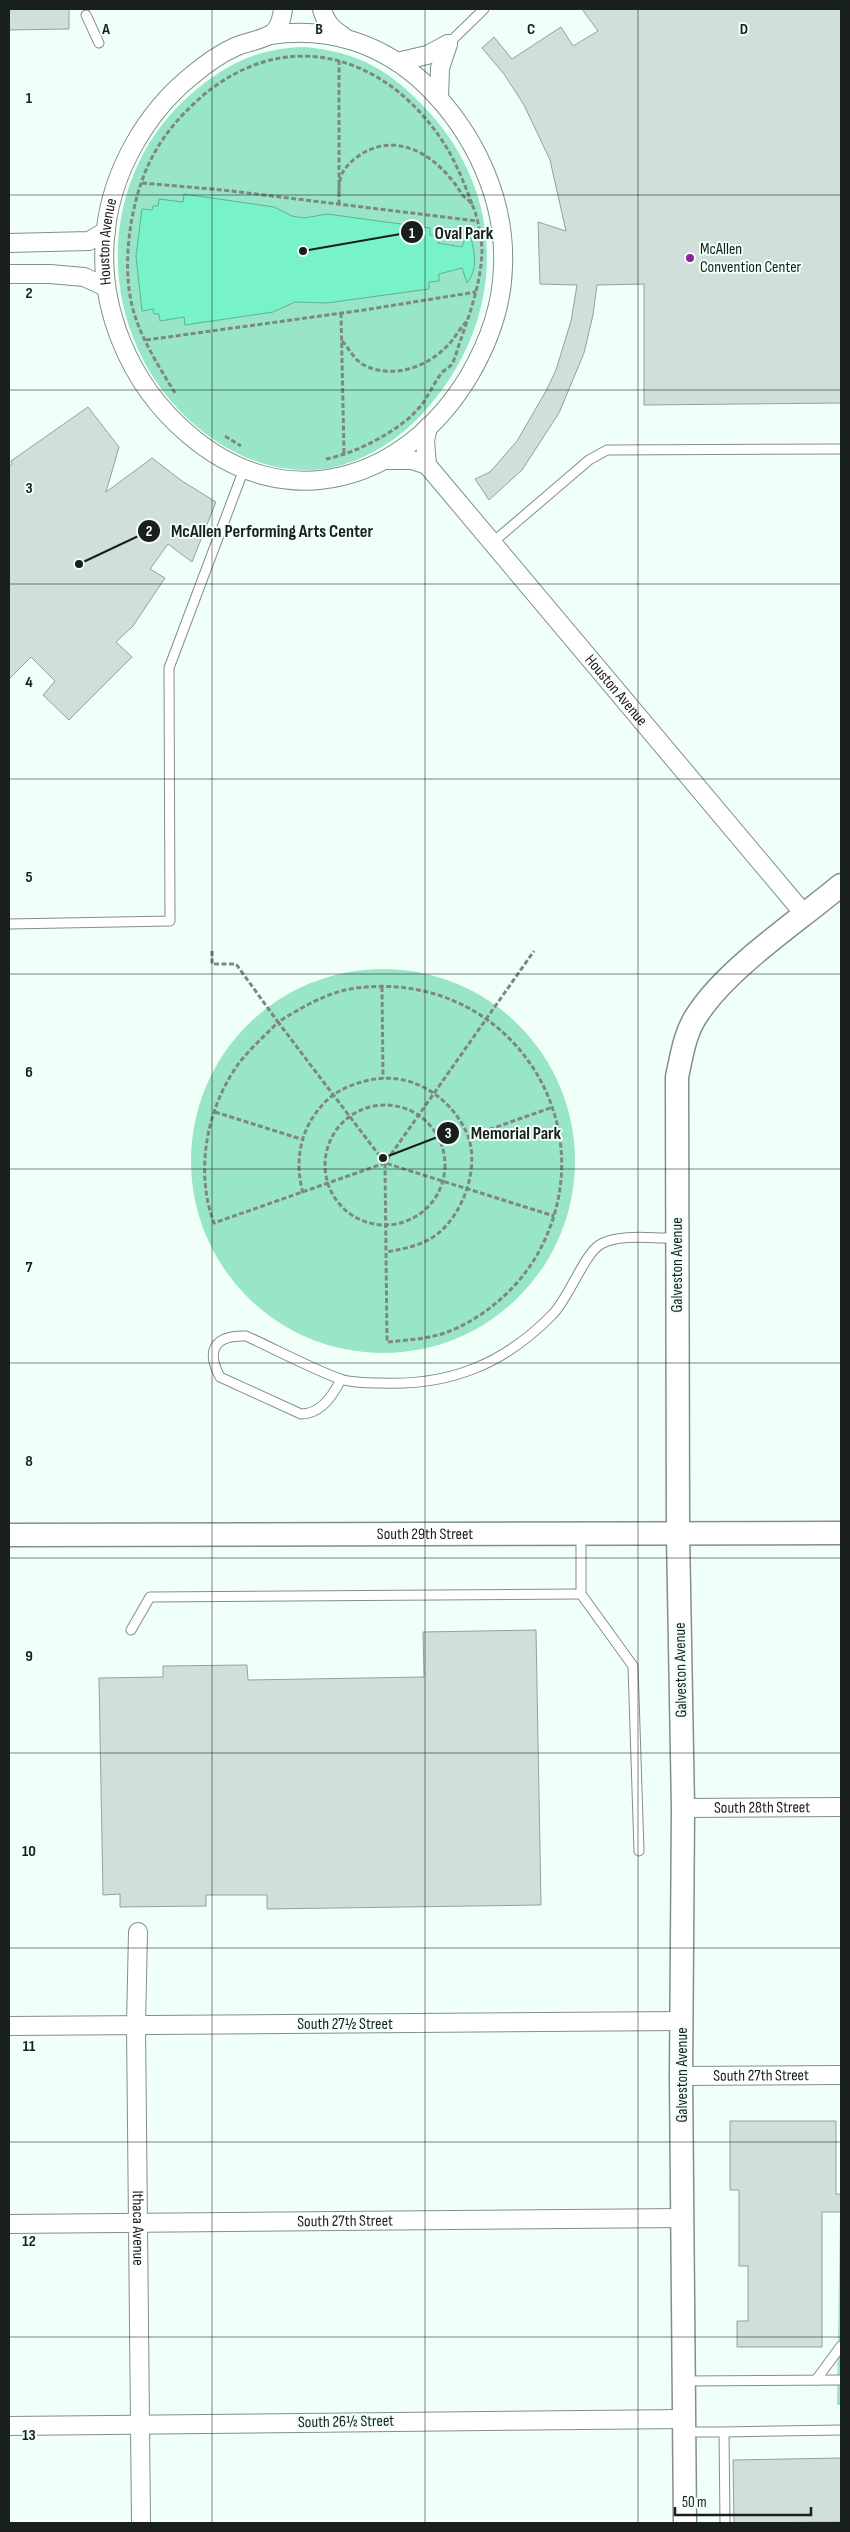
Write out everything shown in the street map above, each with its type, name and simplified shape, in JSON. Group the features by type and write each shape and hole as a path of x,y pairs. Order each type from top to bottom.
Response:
{"street":[{"path":"270,35 279,27 283,9"},
{"name":"Houston Avenue","path":"322,9 325,20 331,28 346,38"},
{"name":"Houston Avenue","path":"314,32 346,38 367,45 398,62 439,98 463,129 489,179 502,226 504,266 499,304 484,348 461,388 428,427 385,460 354,474 312,482 288,481 244,469 213,453 190,437 158,405 138,376 119,338 106,287 106,231 116,187 127,159 149,121 168,97 210,61 230,49 270,35 314,32"},
{"path":"398,62 426,55 448,44"},
{"path":"439,98 440,68 448,44"},
{"path":"9,243 89,241 106,231"},
{"path":"9,274 50,274 84,277 106,287"},
{"path":"427,465 425,441 428,427"},
{"name":"Houston Avenue","path":"385,460 412,460 427,465 805,915"},
{"name":"Galveston Avenue","path":"685,2523 681,2076 684,1808 678,1534 677,1077 684,1041 699,1012 736,971 841,885"},
{"name":"South 29th Street","path":"9,1535 841,1533"},
{"name":"South 28th Street","path":"684,1808 841,1806"},
{"name":"Ithaca Avenue","path":"138,1932 136,2025 140,2224 141,2523"},
{"name":"South 27½ Street","path":"9,2026 682,2021"},
{"name":"South 27th Street","path":"681,2076 841,2076"},
{"name":"South 27th Street","path":"9,2224 683,2218"},
{"name":"South 26½ Street","path":"9,2426 141,2424 684,2426"}],"lane":[{"path":"448,44 484,9"},
{"path":"86,15 99,43"},
{"path":"492,543 589,460 607,450 841,449"},
{"path":"9,924 170,921 169,668 244,469"},
{"path":"341,1379 334,1394 323,1405 311,1414 301,1414 220,1377 213,1364 214,1350 220,1340 229,1336 246,1336 341,1379 399,1385 455,1376 479,1369 515,1347 552,1315 600,1244 616,1239 677,1238"},
{"path":"581,1533 581,1594 634,1666 639,1851"},
{"path":"131,1630 150,1597 581,1594"},
{"path":"816,2380 841,2346"},
{"path":"684,2381 841,2380"},
{"path":"684,2426 724,2432 841,2430"},
{"path":"724,2432 725,2523"}],"path":[{"path":"179,400 136,318 126,259 136,196 157,145 180,117 207,92 237,71 259,61 277,58 314,55 339,61 379,78 406,98 422,115 449,153 472,204 482,252 476,292 469,319 452,364 442,372 414,412 389,433 344,453 322,459"},
{"path":"339,61 339,204"},
{"path":"339,192 339,176 352,161 362,154 384,145 398,145 422,153 433,160 453,179 462,195 472,204"},
{"path":"142,183 477,221"},
{"path":"146,340 476,292"},
{"path":"341,313 344,453"},
{"path":"342,341 355,358 363,364 380,371 398,371 417,366 432,359 449,345 469,319"},
{"path":"219,432 246,448"},
{"path":"212,950 212,964 236,964 385,1163 554,1216"},
{"path":"385,1163 387,1342 419,1339 450,1331 470,1320 512,1290 530,1266 545,1240 561,1191 562,1148 553,1107 533,1065 512,1040 486,1018 459,1002 406,988 359,988 337,992 306,1005 278,1022 237,1066 222,1092 206,1143 204,1170 210,1211 214,1223 303,1194 385,1163 486,1018 534,951"},
{"path":"382,987 384,1078"},
{"path":"303,1194 298,1172 301,1139 313,1117 333,1094 360,1082 384,1078 411,1082 435,1092 455,1115 468,1137 471,1163 468,1189 456,1213 436,1235 414,1246 385,1252"},
{"path":"392,1104 412,1110 419,1115 428,1122 440,1139 446,1158 443,1181 436,1197 423,1212 405,1222 385,1226 367,1222 350,1214 337,1201 328,1185 325,1165 328,1144 338,1127 350,1116 372,1106 392,1104"},
{"path":"468,1137 553,1107"},
{"path":"215,1112 301,1139"}],"shaded area":[{"path":"304,47 341,53 372,65 400,84 427,110 454,145 473,183 484,222 487,262 482,302 470,341 450,378 423,413 398,436 369,454 337,466 303,470 288,469 260,462 220,444 196,426 162,390 138,348 123,304 118,257 123,211 137,166 162,125 197,89 209,79 234,64 274,50"},
{"path":"184,194 274,207 292,216 304,218 327,214 430,228 430,235 439,236 438,243 462,247 467,233 470,234 474,253 473,271 467,283 462,268 439,274 439,281 429,282 429,289 327,303 295,302 273,312 185,325 184,317 160,321 159,314 154,314 153,309 142,311 136,256 142,209 152,210 153,206 158,206 159,199 183,202"},
{"path":"383,969 421,972 457,983 490,1001 519,1025 543,1054 561,1087 572,1123 575,1161 572,1199 561,1235 543,1268 519,1297 490,1321 457,1339 421,1350 383,1353 345,1350 309,1339 276,1321 247,1297 223,1268 205,1235 194,1199 191,1161 194,1123 205,1087 223,1054 247,1025 276,1001 309,983 345,972"},
{"path":"841,2143 841,2405 837,2405"}],"building":[{"path":"9,9 69,9 69,29 9,30"},
{"name":"McAllen Convention Center","path":"582,9 841,9 841,403 644,405 644,284 597,285 593,315 584,353 559,413 522,470 489,500 475,479 490,472 517,441 546,391 556,370 571,321 577,285 540,284 538,222 566,231 550,160 524,105 504,74 482,48 494,37 512,59 561,27 573,46 598,31"},
{"path":"88,407 119,447 106,492 152,458 182,481 216,502 192,562 168,544 150,569 165,578 133,626 116,642 132,657 69,720 43,695 55,681 31,657 9,679 9,467 12,464 11,461"},
{"path":"536,1630 541,1905 267,1909 267,1895 206,1895 206,1906 120,1907 120,1894 103,1895 99,1678 163,1677 163,1666 247,1665 248,1680 424,1677 423,1632"},
{"path":"730,2121 836,2121 836,2194 841,2194 841,2212 822,2212 822,2347 737,2347 737,2321 748,2321 748,2266 739,2266 739,2190 730,2190"},
{"path":"841,2458 841,2522 734,2523 733,2460"}],"place":[{"name":"Oval Park","path":"303,251"},
{"name":"McAllen Convention Center","path":"690,258"},
{"name":"McAllen Performing Arts Center","path":"79,564"},
{"name":"Memorial Park","path":"383,1158"}]}
